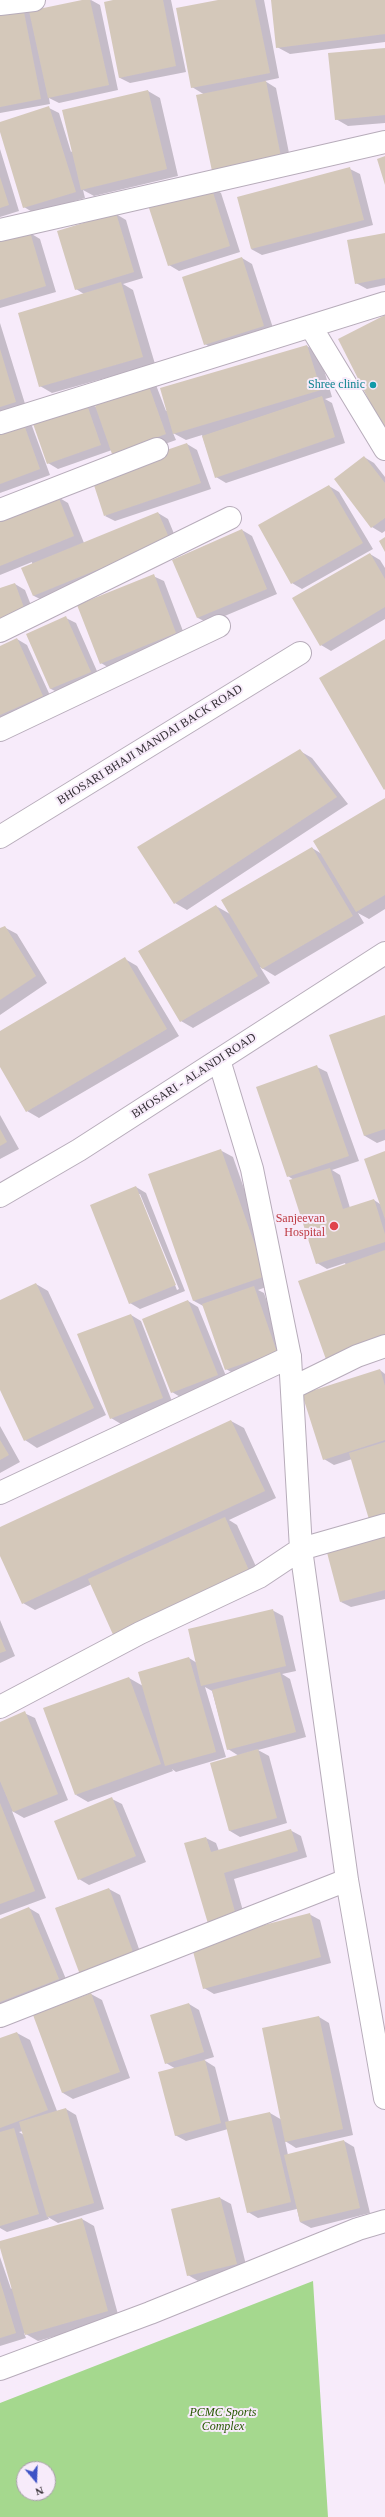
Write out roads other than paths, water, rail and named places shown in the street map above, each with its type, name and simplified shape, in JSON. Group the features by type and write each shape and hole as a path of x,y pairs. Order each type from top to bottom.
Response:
{"street":[{"path":"0,4 34,0"},
{"path":"0,230 385,142"},
{"path":"0,423 44,408 385,303"},
{"path":"311,327 385,449"},
{"path":"0,510 157,449"},
{"path":"0,631 230,518"},
{"path":"0,730 219,626"},
{"name":"BHOSARI BHAJI MANDAI BACK ROAD","path":"0,837 300,653"},
{"name":"BHOSARI - ALANDI ROAD","path":"0,1196 78,1150 385,953"},
{"path":"219,1060 252,1169 290,1357 301,1549 347,1880 385,2098"},
{"path":"292,1388 357,1356 385,1346"},
{"path":"0,1493 290,1357"},
{"path":"0,1707 140,1633 259,1577 301,1549 385,1525"},
{"path":"0,2016 347,1880"},
{"path":"0,2369 150,2312 358,2229 385,2221"}],"place":[{"name":"Shree clinic","path":"373,385"},
{"name":"Sanjeevan Hospital","path":"334,1226"}],"park label":[{"name":"PCMC Sports Complex","path":"223,2420"}]}
